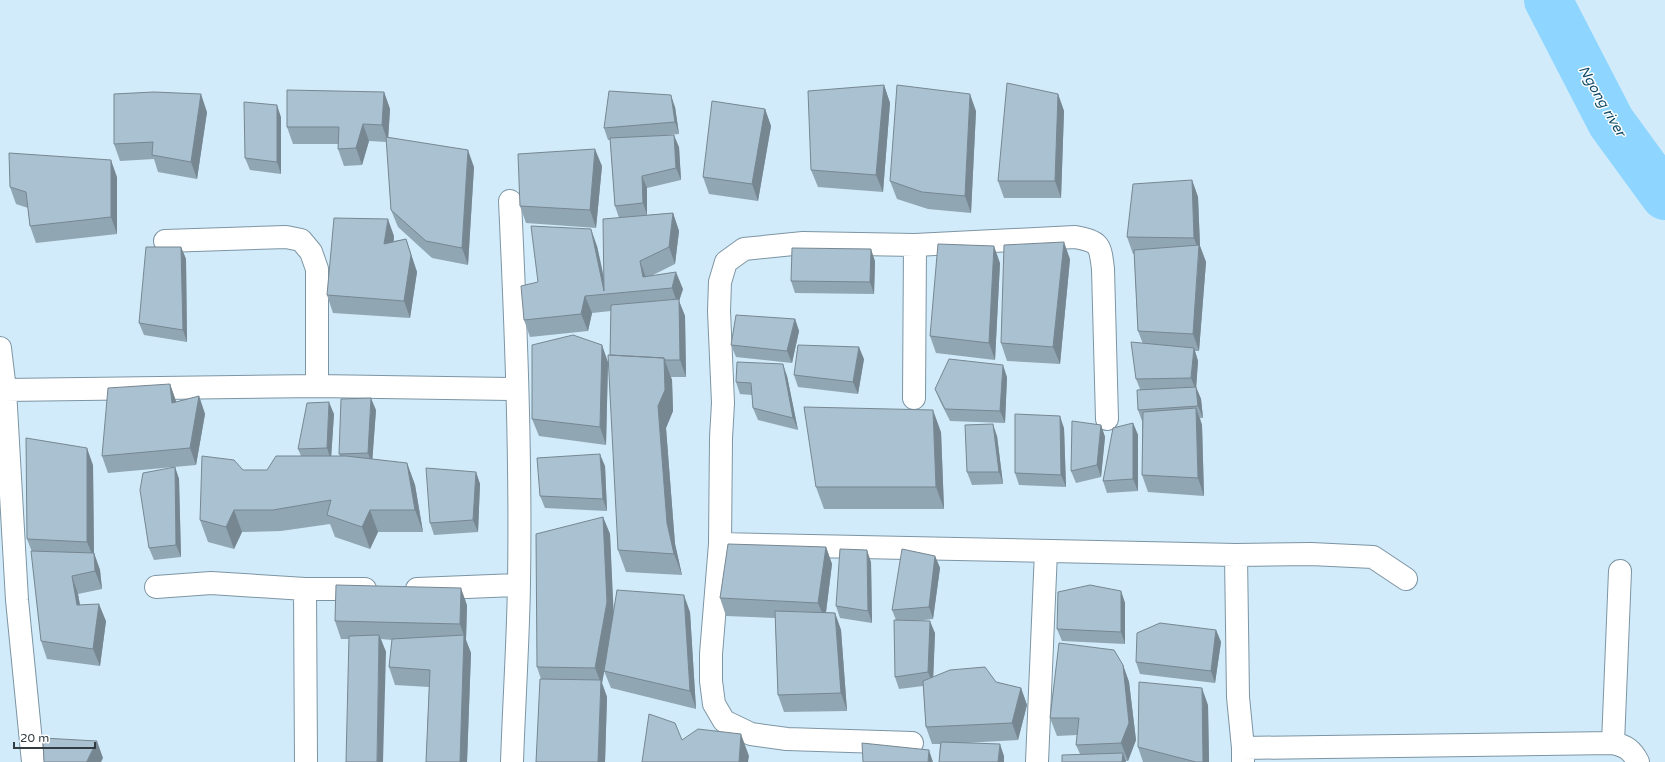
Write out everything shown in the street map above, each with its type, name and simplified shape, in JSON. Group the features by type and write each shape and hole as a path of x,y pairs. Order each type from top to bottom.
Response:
{"street":[{"path":"510,201 516,389 519,585 512,762"},
{"path":"165,241 286,237 301,240 311,252 317,269 317,386"},
{"path":"912,743 787,739 751,734 724,721 714,704 711,681 711,654 720,544 721,438 723,403 719,311 720,282 726,262 744,249 803,243 915,245 1075,237 1093,240 1101,249 1103,269 1107,419"},
{"path":"914,398 915,245"},
{"path":"0,348 5,390 17,600 33,762"},
{"path":"5,390 317,386 516,389"},
{"path":"720,544 1236,555 1311,554 1373,558 1406,579"},
{"path":"1037,762 1046,551"},
{"path":"1236,555 1238,697 1243,755 1613,743 1626,746 1633,753 1638,762"},
{"path":"1613,743 1620,571"},
{"path":"156,587 211,583 305,589 391,589 519,585"},
{"path":"305,589 306,762"}],"building":[{"path":"1007,83 1058,94 1055,181 998,181"},
{"path":"884,85 876,175 811,170 808,91"},
{"path":"897,85 970,94 965,196 922,192 890,181"},
{"path":"287,90 384,92 382,125 363,124 356,148 338,149 339,127 287,127"},
{"path":"609,91 671,95 675,122 604,128"},
{"path":"154,92 201,94 191,162 152,155 153,142 114,144 114,94"},
{"path":"712,101 765,109 752,184 703,177"},
{"path":"244,102 277,105 277,162 245,158"},
{"path":"674,135 676,168 642,176 643,203 615,206 610,138"},
{"path":"386,137 468,150 462,248 426,241 391,210"},
{"path":"595,149 590,210 520,206 518,154"},
{"path":"9,153 111,160 111,217 30,226 26,192 10,187"},
{"path":"1192,180 1194,238 1127,237 1133,184"},
{"path":"673,213 669,247 640,261 643,277 676,272 672,288 585,296 581,314 524,320 521,286 538,282 531,226 591,229 604,291 603,219"},
{"path":"334,218 388,219 384,244 406,239 411,255 404,301 327,295"},
{"path":"1064,242 1053,347 1001,343 1004,245"},
{"path":"938,244 994,246 989,343 930,336"},
{"path":"1199,245 1193,334 1138,331 1134,250"},
{"path":"146,247 181,247 183,330 139,323"},
{"path":"792,248 871,249 870,282 791,281"},
{"path":"679,299 680,360 610,355 611,305"},
{"path":"736,315 795,319 787,351 731,345"},
{"path":"573,335 602,345 600,427 532,419 532,345"},
{"path":"1131,342 1194,348 1191,378 1136,379"},
{"path":"798,345 859,347 853,382 794,375"},
{"path":"608,355 664,358 665,390 658,406 667,523 674,554 618,550"},
{"path":"949,359 1003,365 1000,411 945,409 935,389"},
{"path":"737,362 783,364 793,418 753,408 751,383 736,382"},
{"path":"170,384 172,403 199,396 190,448 102,456 108,388"},
{"path":"1196,387 1198,406 1138,410 1137,390"},
{"path":"371,398 368,453 339,454 341,399"},
{"path":"329,402 327,448 298,449 307,403"},
{"path":"804,407 933,410 936,487 816,487"},
{"path":"1196,408 1198,478 1142,475 1143,412"},
{"path":"1015,414 1060,416 1061,475 1015,473"},
{"path":"1072,421 1101,425 1097,465 1071,471"},
{"path":"1133,423 1133,479 1103,481 1113,428"},
{"path":"993,424 999,472 967,472 965,425"},
{"path":"26,438 87,448 87,542 27,539"},
{"path":"600,454 603,499 540,496 537,458"},
{"path":"202,456 234,460 243,470 267,470 276,456 346,456 407,463 415,510 370,510 362,527 327,515 331,500 273,510 234,510 226,527 200,520"},
{"path":"175,467 176,545 149,548 140,490 143,473"},
{"path":"426,468 476,472 473,520 430,523"},
{"path":"603,517 607,602 595,668 537,667 536,534"},
{"path":"728,544 826,547 818,603 720,598"},
{"path":"840,549 867,550 868,611 836,606"},
{"path":"902,549 935,556 929,607 892,610"},
{"path":"31,551 94,553 95,571 72,576 77,605 99,604 93,649 41,641"},
{"path":"336,585 461,588 460,624 335,621"},
{"path":"1090,585 1121,591 1121,632 1057,629 1058,592"},
{"path":"617,590 684,595 690,691 604,671"},
{"path":"775,611 835,613 841,693 778,695"},
{"path":"894,620 930,621 928,672 895,677"},
{"path":"1160,623 1216,630 1211,671 1136,662 1137,633"},
{"path":"379,635 377,762 346,762 349,636"},
{"path":"464,635 460,762 426,762 430,670 389,667 392,639"},
{"path":"1059,643 1114,650 1123,665 1129,723 1121,743 1076,745 1079,718 1050,718"},
{"path":"985,667 996,682 1021,688 1012,723 926,727 923,681 950,670"},
{"path":"540,679 601,680 598,762 536,762"},
{"path":"1139,682 1202,688 1203,762 1196,762 1138,747"},
{"path":"649,714 675,723 682,740 698,729 741,734 739,762 642,762"},
{"path":"43,738 97,741 87,762 44,762"},
{"path":"941,742 1000,744 998,762 939,762"},
{"path":"862,743 929,750 928,762 863,762"},
{"path":"1123,753 1122,762 1062,762 1062,755"}],"waterway":[{"name":"Ngong river","path":"1548,0 1611,122 1665,196"}]}
